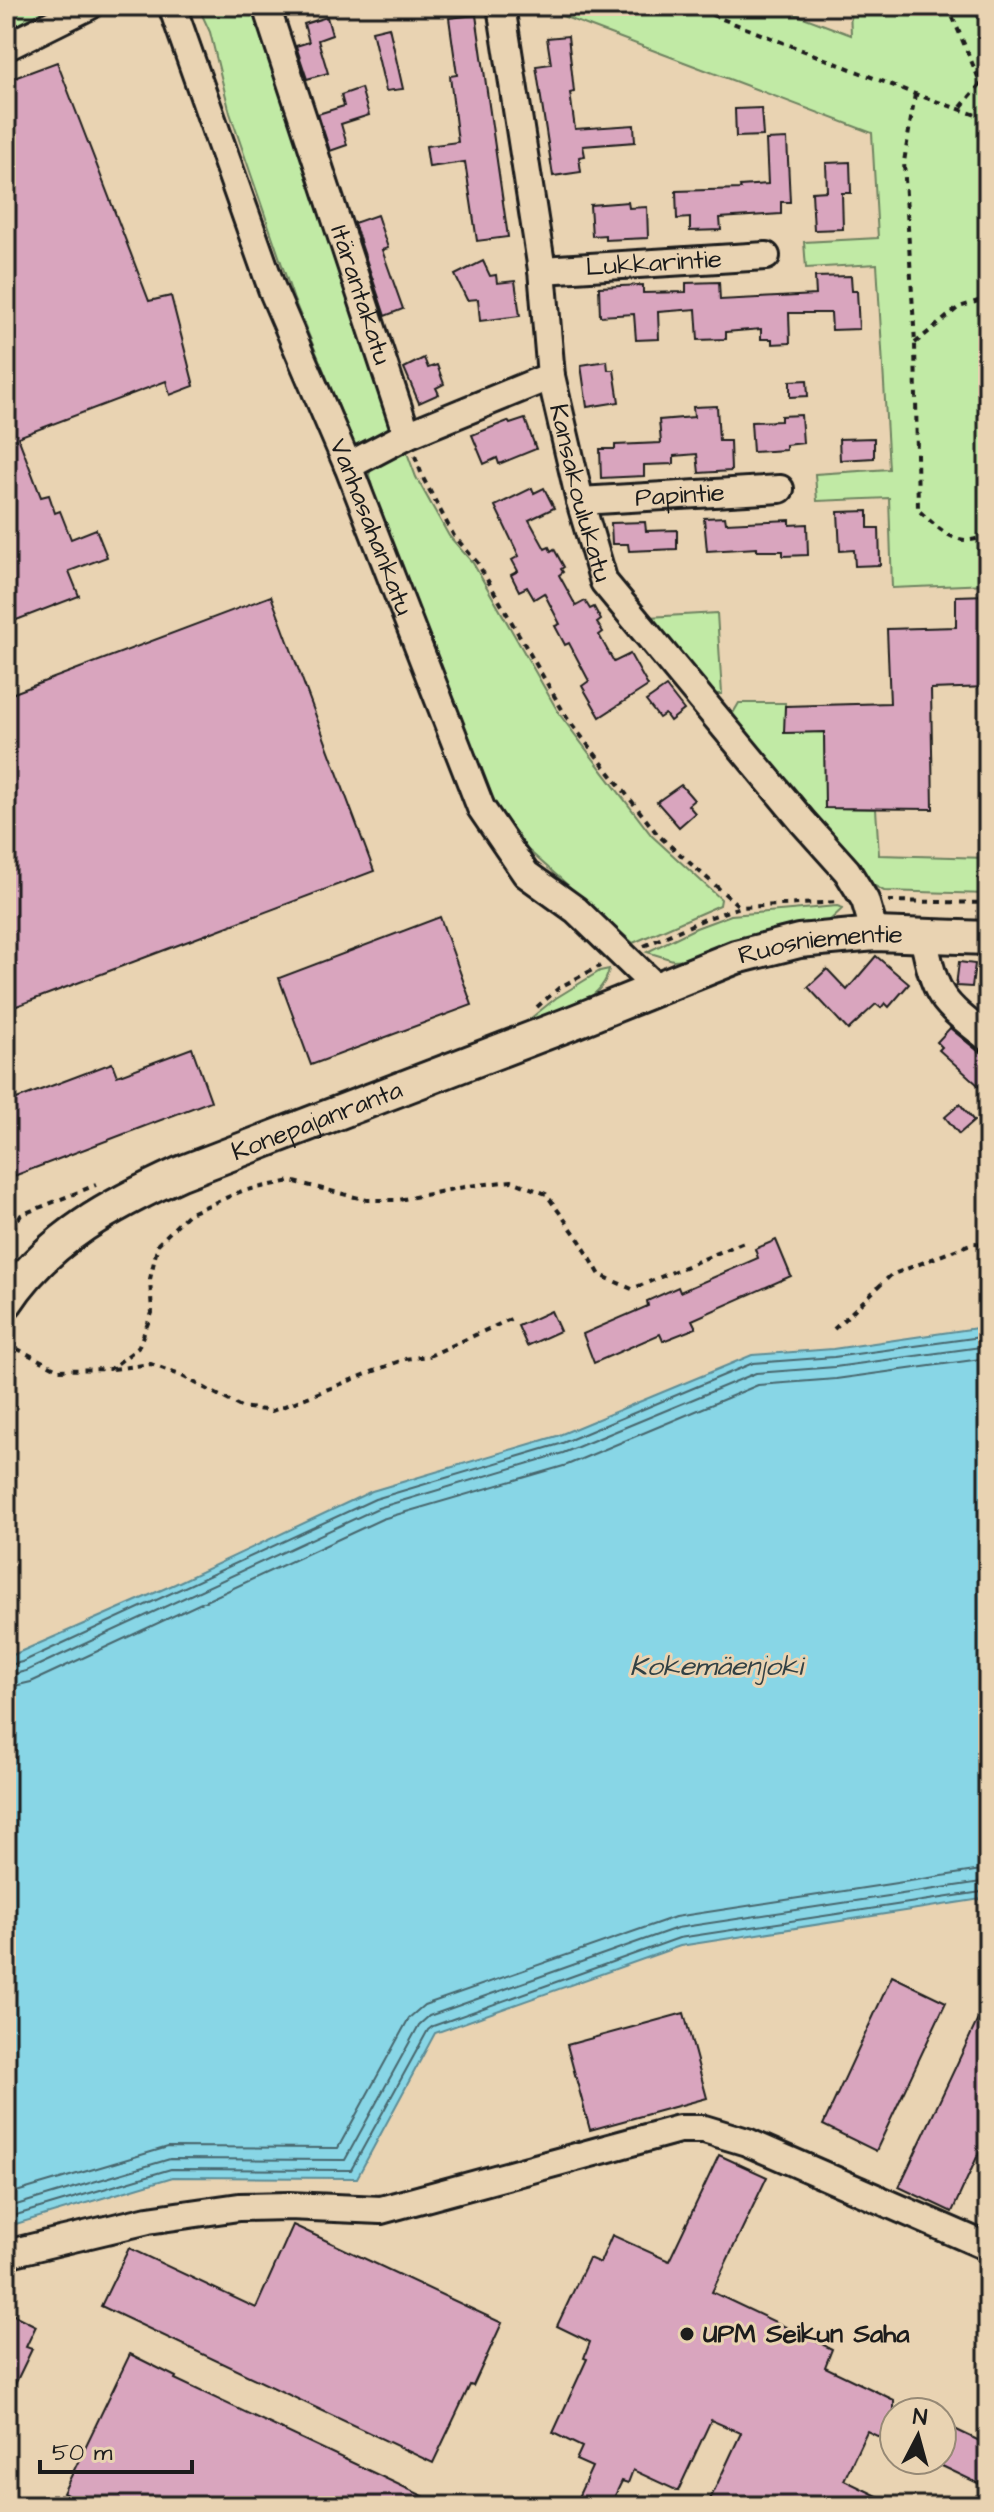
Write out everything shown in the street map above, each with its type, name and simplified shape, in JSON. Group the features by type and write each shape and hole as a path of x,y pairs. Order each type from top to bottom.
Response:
{"main road":[{"name":"Ruosniementie","path":"658,989 736,957 799,941 875,934 988,938"},
{"name":"Konepajanranta","path":"6,1302 41,1258 81,1226 129,1197 181,1173 658,989"}],"street":[{"path":"6,47 89,6"},
{"name":"Vanhasahankatu","path":"172,6 272,289 348,466 481,808 526,874 576,910 658,989"},
{"name":"Itärantakatu","path":"266,6 407,435"},
{"name":"Kansakoulukatu","path":"501,6 542,270 551,376 580,501 604,582 847,871 865,900 875,934"},
{"name":"Lukkarintie","path":"542,270 766,256"},
{"path":"348,466 407,435 551,376"},
{"name":"Papintie","path":"580,501 780,489"},
{"path":"923,936 933,981 943,1000 988,1038"},
{"path":"6,2254 148,2220 239,2207 381,2210 679,2129 704,2129 747,2142 988,2247"}],"path":[{"path":"689,6 915,94 988,119"},
{"path":"948,6 981,84"},
{"path":"961,108 988,75"},
{"path":"915,94 904,162 915,343 918,510 951,538 977,540 988,534"},
{"path":"915,343 959,307 988,298"},
{"path":"407,435 423,478 454,536 477,562 567,718 658,835 740,907"},
{"path":"110,1369 138,1348 152,1313 150,1279 158,1244 188,1214 242,1191 291,1181 367,1200 399,1200 512,1181 546,1194 600,1275 632,1289 744,1242"},
{"path":"834,1329 891,1275 973,1243 988,1244"},
{"path":"6,1343 59,1370 151,1364 182,1376 241,1407 272,1411 405,1359 429,1356 515,1317"}],"green space":[{"path":"6,6 59,6 6,35"},
{"path":"198,6 259,6 399,424 355,445 294,300 230,113 210,32"},
{"path":"536,6 774,6 851,35 850,6 988,6 988,584 892,588 889,498 817,501 815,474 889,469 877,264 806,268 804,242 878,238 872,133"},
{"path":"406,450 416,477 449,536 473,563 560,715 652,836 721,899 720,905 633,943 518,841 488,790 376,501 369,475 372,465"},
{"path":"717,613 722,694 709,694 649,617"},
{"path":"739,703 785,703 785,733 824,732 826,808 876,809 879,855 988,858 988,894 884,891 871,884 729,720"},
{"path":"843,908 827,923 763,932 690,959 673,960 647,952 731,915"},
{"path":"609,969 597,992 586,1000 560,1013 521,1026 556,998 600,971"}],"water":[{"name":"Kokemäenjoki","path":"988,1328 988,1898 680,1946 435,2033 357,2178 173,2177 6,2227 6,1658 175,1584 372,1491 557,1436 752,1355 833,1349"}],"building":[{"path":"476,15 508,237 477,241 465,162 429,167 426,146 458,142 450,76 457,75 449,18"},
{"path":"327,17 332,35 318,40 328,73 307,79 296,46 309,42 304,24"},
{"path":"389,27 403,89 386,91 372,31"},
{"path":"568,36 575,129 634,125 635,142 583,146 585,156 579,157 581,172 553,176 536,66 551,64 547,38"},
{"path":"57,62 149,301 171,296 194,386 170,395 166,381 18,437 41,497 49,495 55,513 60,511 71,539 96,529 107,557 69,571 79,596 6,624 6,81"},
{"path":"361,88 369,115 341,124 347,145 330,151 318,114 344,106 341,95"},
{"path":"761,108 763,136 736,137 735,109"},
{"path":"787,139 790,202 781,202 781,214 720,218 721,230 690,231 690,218 677,219 676,191 741,189 740,186 768,184 766,140"},
{"path":"850,162 851,193 842,193 843,229 814,230 812,192 827,191 826,163"},
{"path":"628,202 629,208 647,207 648,238 605,240 605,235 592,236 590,205"},
{"path":"377,215 388,248 382,250 403,309 385,316 354,223"},
{"path":"483,261 490,276 496,275 497,283 515,281 520,316 480,321 478,299 467,300 455,275"},
{"path":"851,276 852,291 857,291 859,329 832,330 831,313 789,313 790,343 772,344 772,339 761,339 761,329 726,332 726,339 698,340 696,309 658,312 659,339 636,340 634,314 600,316 599,287 643,285 643,293 686,292 686,283 719,282 720,300 816,295 815,277"},
{"path":"424,358 428,368 437,365 444,384 436,388 439,394 419,403 404,368"},
{"path":"607,361 608,370 614,370 619,402 587,407 581,365"},
{"path":"807,380 808,396 790,397 790,381"},
{"path":"717,406 719,441 730,441 731,471 699,473 697,454 674,456 674,464 644,465 644,476 601,478 600,449 615,449 615,445 661,443 659,420 694,417 693,407"},
{"path":"801,415 803,443 786,445 786,450 753,452 751,422 781,421 781,416"},
{"path":"525,419 536,449 499,464 497,458 484,464 472,435 508,421 510,424"},
{"path":"874,438 874,458 840,460 839,439"},
{"path":"532,488 534,493 544,488 554,508 529,520 545,549 554,549 564,567 559,575 576,606 585,601 590,609 594,607 601,620 597,623 603,632 599,635 614,662 630,654 648,686 600,717 582,686 589,681 569,643 565,645 555,626 560,624 544,593 534,599 527,587 519,591 511,575 518,571 512,560 519,556 495,506"},
{"path":"868,511 868,528 879,528 880,565 855,566 854,550 840,551 838,512"},
{"path":"725,517 726,523 790,520 790,525 807,524 808,555 783,556 783,551 757,551 757,548 707,551 704,518"},
{"path":"645,522 646,531 677,530 677,549 629,551 628,544 612,544 611,523"},
{"path":"988,595 988,687 931,689 933,809 825,808 824,732 784,733 785,706 890,703 887,629 956,627 956,596"},
{"path":"271,596 374,871 6,1010 6,696"},
{"path":"666,687 684,710 670,721 665,714 659,718 646,701"},
{"path":"681,785 694,800 688,805 695,813 679,827 657,802"},
{"path":"440,917 472,1005 311,1065 279,978"},
{"path":"876,956 909,984 889,1007 885,1003 881,1008 876,1004 848,1030 808,987 827,969 847,990"},
{"path":"959,962 975,964 972,987 956,986"},
{"path":"950,1028 978,1051 988,1054 988,1094 939,1050 942,1047 937,1042"},
{"path":"192,1048 211,1101 6,1179 6,1103 112,1063 117,1076"},
{"path":"960,1104 974,1121 959,1134 945,1117"},
{"path":"776,1240 791,1276 692,1320 696,1328 663,1341 660,1334 594,1363 583,1334 648,1306 647,1301 678,1287 680,1292 758,1258 755,1249"},
{"path":"551,1311 560,1331 527,1346 518,1326"},
{"path":"892,1976 946,2002 876,2151 823,2125"},
{"path":"988,1998 988,2133 952,2212 899,2187"},
{"path":"684,2013 707,2098 590,2130 567,2045"},
{"name":"UPM Seikun Saha","path":"719,2155 767,2177 712,2292 832,2349 825,2367 886,2396 878,2396 878,2436 867,2431 844,2480 898,2506 707,2506 741,2433 711,2420 678,2491 633,2470 628,2483 622,2481 610,2506 574,2506 592,2467 576,2460 582,2447 553,2433 587,2359 584,2358 590,2342 557,2326 589,2258 600,2263 612,2235 669,2261"},
{"path":"293,2225 502,2323 433,2463 101,2306 129,2248 256,2308"},
{"path":"6,2311 36,2326 26,2347 32,2349 6,2403"},
{"path":"130,2354 175,2379 444,2506 89,2506 63,2493"},
{"path":"958,2431 988,2445 988,2488 958,2474"}],"place":[{"name":"UPM Seikun Saha","path":"687,2334"}]}
